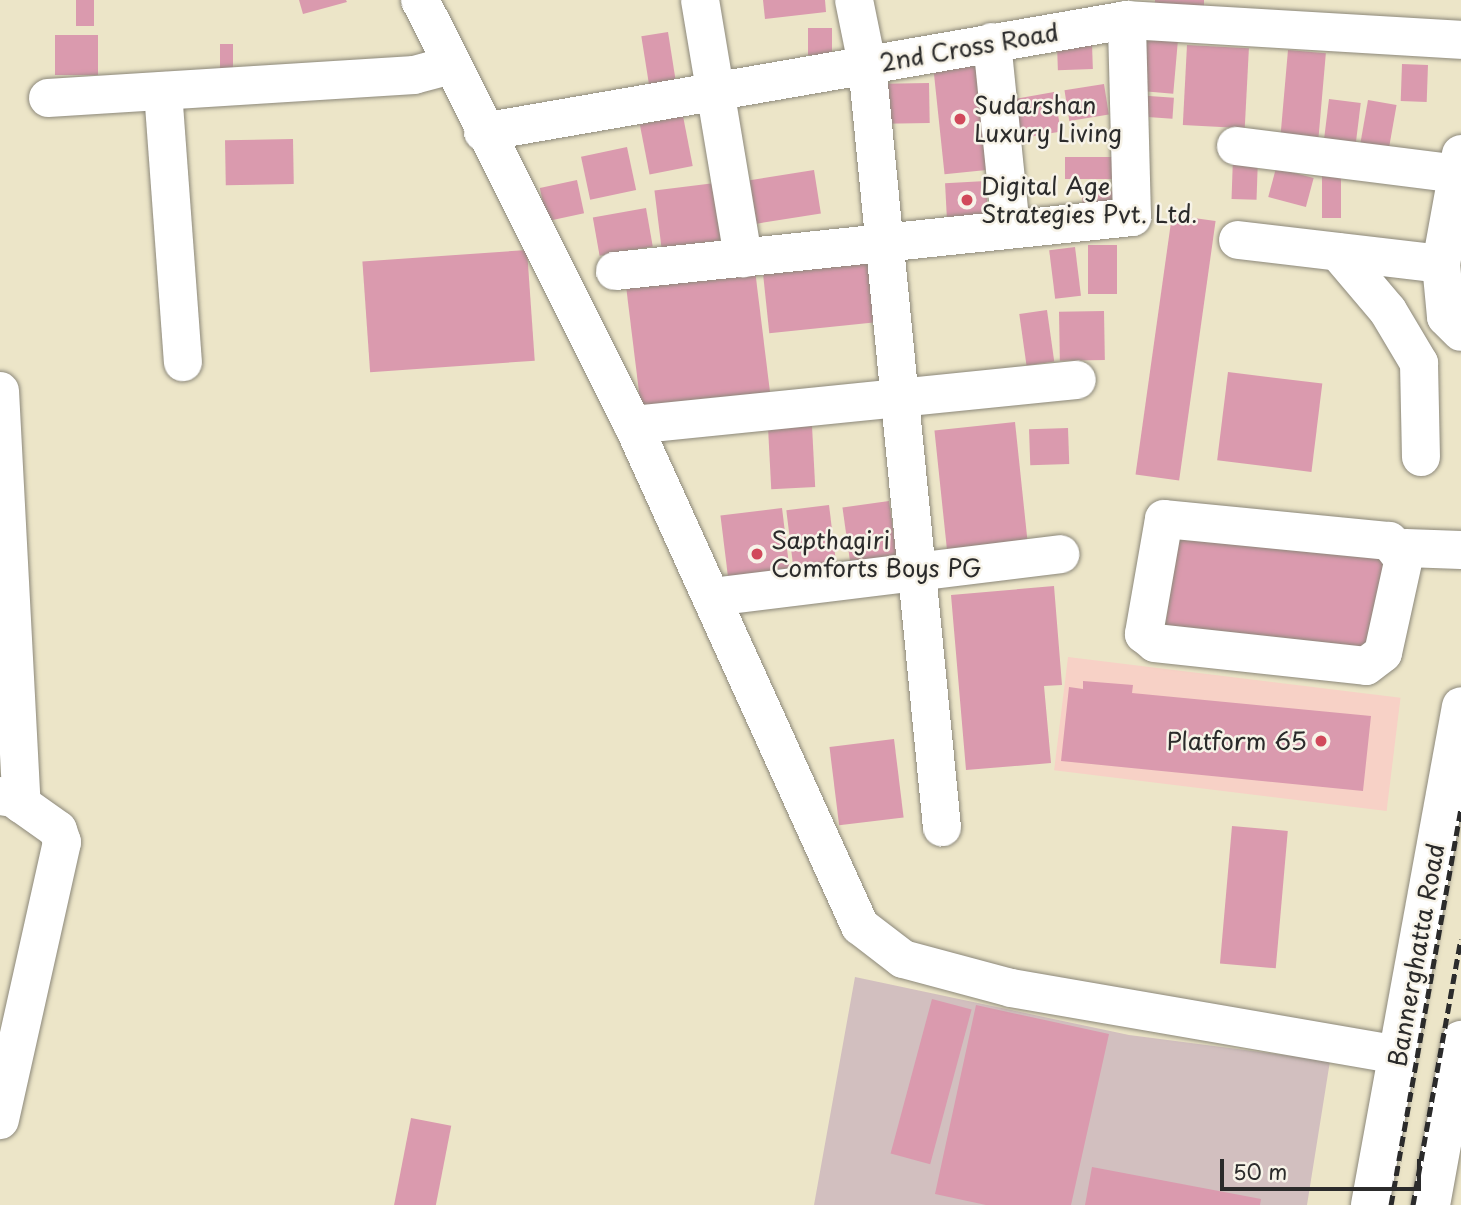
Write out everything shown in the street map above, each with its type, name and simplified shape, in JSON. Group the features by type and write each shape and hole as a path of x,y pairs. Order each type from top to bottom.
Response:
{"street":[{"path":"420,0 483,132 633,425 860,926 903,960 1012,988 1397,1055"},
{"path":"700,0 743,258"},
{"path":"854,0 867,64 914,571 942,827"},
{"path":"615,271 1132,217 1127,20"},
{"name":"2nd Cross Road","path":"483,132 1127,20 1461,40"},
{"path":"992,42 1011,229"},
{"path":"48,99 414,75 451,65"},
{"path":"163,91 183,362"},
{"path":"1237,146 1459,164 1441,264 1446,317 1461,332"},
{"path":"1238,240 1441,264"},
{"path":"1338,252 1388,311 1419,363 1421,457"},
{"path":"633,425 1077,380"},
{"path":"0,391 11,800 58,830 62,842 0,1120"},
{"path":"1400,555 1389,541 1164,519 1144,634 1155,643 1366,666 1382,653 1400,555 1415,545 1461,550"},
{"path":"712,597 1060,554"},
{"name":"Bannerghatta Road","path":"1370,1205 1461,706"},
{"path":"1440,1195 1461,1040"}],"shaded area":[{"path":"1068,657 1401,698 1387,811 1054,770"},
{"path":"855,977 1129,1035 1330,1061 1307,1205 814,1205"}],"building":[{"path":"76,0 94,0 94,26 76,26"},
{"path":"299,0 346,0 347,2 303,14"},
{"path":"763,0 825,0 826,12 765,19"},
{"path":"1155,0 1204,0 1204,7 1155,4"},
{"path":"808,28 832,28 832,55 808,55"},
{"path":"668,32 676,81 649,86 641,36"},
{"path":"55,35 98,35 98,75 55,75"},
{"path":"1143,38 1178,41 1173,94 1138,91"},
{"path":"220,44 233,44 233,76 220,76"},
{"path":"1092,44 1093,69 1058,70 1057,45"},
{"path":"1187,45 1249,48 1245,128 1183,125"},
{"path":"1288,50 1326,53 1318,145 1280,142"},
{"path":"980,62 991,169 945,174 933,67"},
{"path":"1402,64 1428,65 1427,102 1401,101"},
{"path":"929,83 930,123 884,124 883,84"},
{"path":"1104,84 1109,115 1069,121 1064,90"},
{"path":"1054,92 1061,131 1016,139 1009,100"},
{"path":"1135,95 1174,98 1172,119 1134,116"},
{"path":"1329,99 1361,103 1355,148 1324,144"},
{"path":"1368,100 1397,105 1388,155 1359,150"},
{"path":"683,116 693,166 650,174 640,124"},
{"path":"293,139 294,184 226,185 225,140"},
{"path":"627,147 636,190 590,200 581,157"},
{"path":"1065,157 1115,157 1115,179 1065,179"},
{"path":"1233,157 1258,158 1257,200 1232,199"},
{"path":"1322,167 1341,167 1341,218 1322,218"},
{"path":"1276,168 1314,178 1306,207 1268,197"},
{"path":"814,170 821,213 757,224 750,180"},
{"path":"577,180 584,213 547,221 540,188"},
{"name":"Digital Age Strategies Pvt. Ltd.","path":"986,181 988,215 947,217 945,183"},
{"path":"715,183 722,241 662,248 654,190"},
{"path":"1120,191 1121,212 1083,214 1082,193"},
{"path":"646,208 653,246 600,256 593,217"},
{"path":"1172,215 1216,221 1179,481 1136,474"},
{"path":"1088,245 1117,245 1117,294 1088,294"},
{"path":"1075,247 1081,296 1055,299 1049,250"},
{"path":"527,250 535,361 370,372 362,262"},
{"path":"874,258 881,322 769,333 763,270"},
{"path":"755,270 771,398 642,414 626,286"},
{"path":"1047,310 1054,361 1027,365 1019,314"},
{"path":"1104,311 1105,360 1060,361 1059,312"},
{"path":"1228,372 1322,384 1311,472 1217,460"},
{"path":"1015,422 1029,552 948,561 934,430"},
{"path":"812,426 815,487 771,489 768,428"},
{"path":"1068,428 1069,464 1030,465 1029,429"},
{"path":"889,501 897,559 851,566 842,508"},
{"path":"829,505 837,571 794,576 786,510"},
{"name":"Sapthagiri Comforts Boys PG","path":"782,508 791,582 730,590 720,516"},
{"path":"1179,529 1390,559 1376,659 1165,629"},
{"path":"1054,586 1062,685 1044,686 1051,763 966,770 951,595"},
{"path":"1083,681 1133,685 1132,693 1371,716 1363,791 1061,761 1069,687 1083,689"},
{"path":"894,739 904,817 839,825 829,747"},
{"path":"1232,826 1288,831 1276,968 1220,963"},
{"path":"932,999 972,1010 930,1164 891,1154"},
{"path":"976,1005 1109,1034 1071,1205 986,1205 935,1194"},
{"path":"411,1118 451,1126 436,1205 394,1205"},
{"path":"1092,1167 1261,1199 1260,1205 1085,1205"}],"railway":[{"path":"1391,1205 1461,807"},
{"path":"1413,1205 1461,939"}],"place":[{"name":"Sudarshan Luxury Living","path":"960,119"},
{"name":"Digital Age Strategies Pvt. Ltd.","path":"967,200"},
{"name":"Sapthagiri Comforts Boys PG","path":"757,554"},
{"name":"Platform 65","path":"1321,741"}]}
